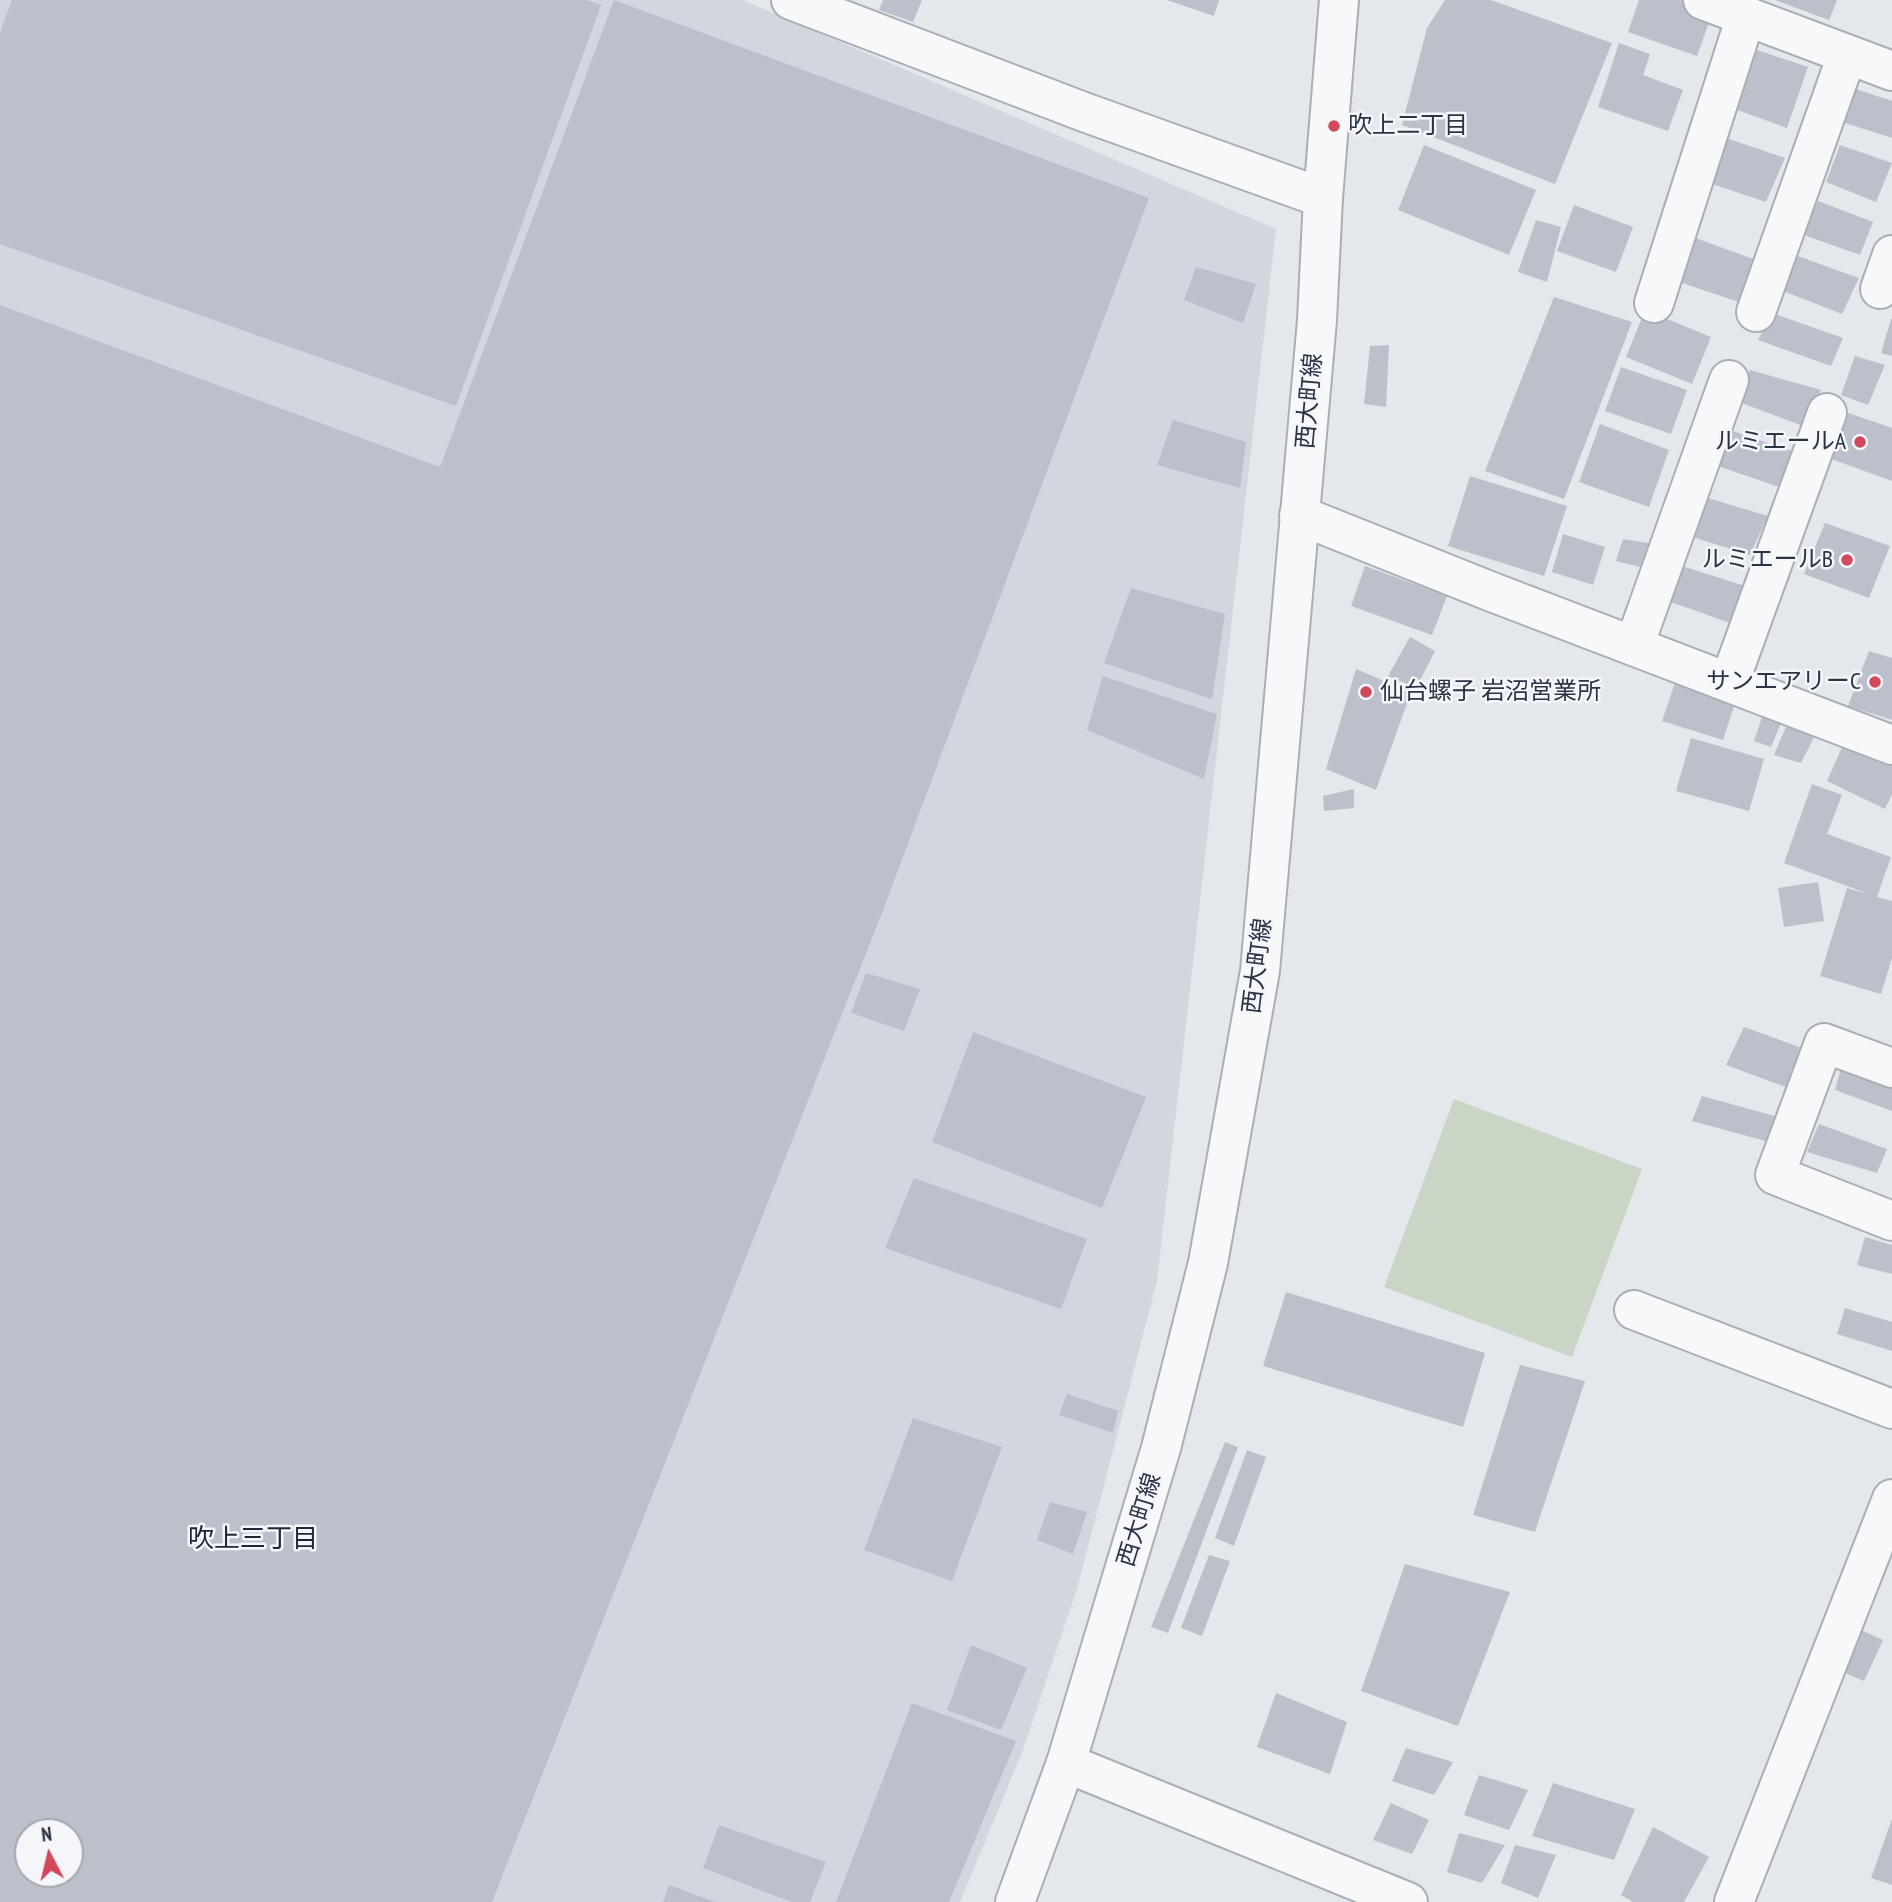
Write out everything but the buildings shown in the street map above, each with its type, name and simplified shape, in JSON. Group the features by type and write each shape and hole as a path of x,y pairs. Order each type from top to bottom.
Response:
{"street":[{"path":"791,0 1084,112 1323,198"},
{"name":"西大町線","path":"1015,1902 1066,1763 1161,1448 1208,1263 1260,971 1317,320 1323,198 1339,0"},
{"path":"1703,0 1892,71"},
{"path":"1654,303 1746,16"},
{"path":"1756,312 1847,55"},
{"path":"1634,646 1729,380"},
{"path":"1729,683 1827,413"},
{"path":"1299,515 1892,745"},
{"path":"1892,1069 1824,1043 1774,1175 1892,1221"},
{"path":"1634,1310 1892,1409"},
{"path":"1734,1902 1892,1499"},
{"path":"1066,1763 1408,1902"}],"shaded area":[{"path":"0,0 743,0 1276,229 1157,1281 1077,1589 1023,1750 960,1902 0,1902"}],"green space":[{"path":"1454,1099 1642,1169 1572,1357 1384,1287"}],"place":[{"name":"吹上二丁目","path":"1334,126"},
{"name":"ルミエールA","path":"1860,442"},
{"name":"ルミエールB","path":"1847,560"},
{"name":"サンエアリーC","path":"1875,682"},
{"name":"仙台螺子 岩沼営業所","path":"1366,692"}],"district":[{"name":"吹上三丁目","path":"253,1540"}]}
